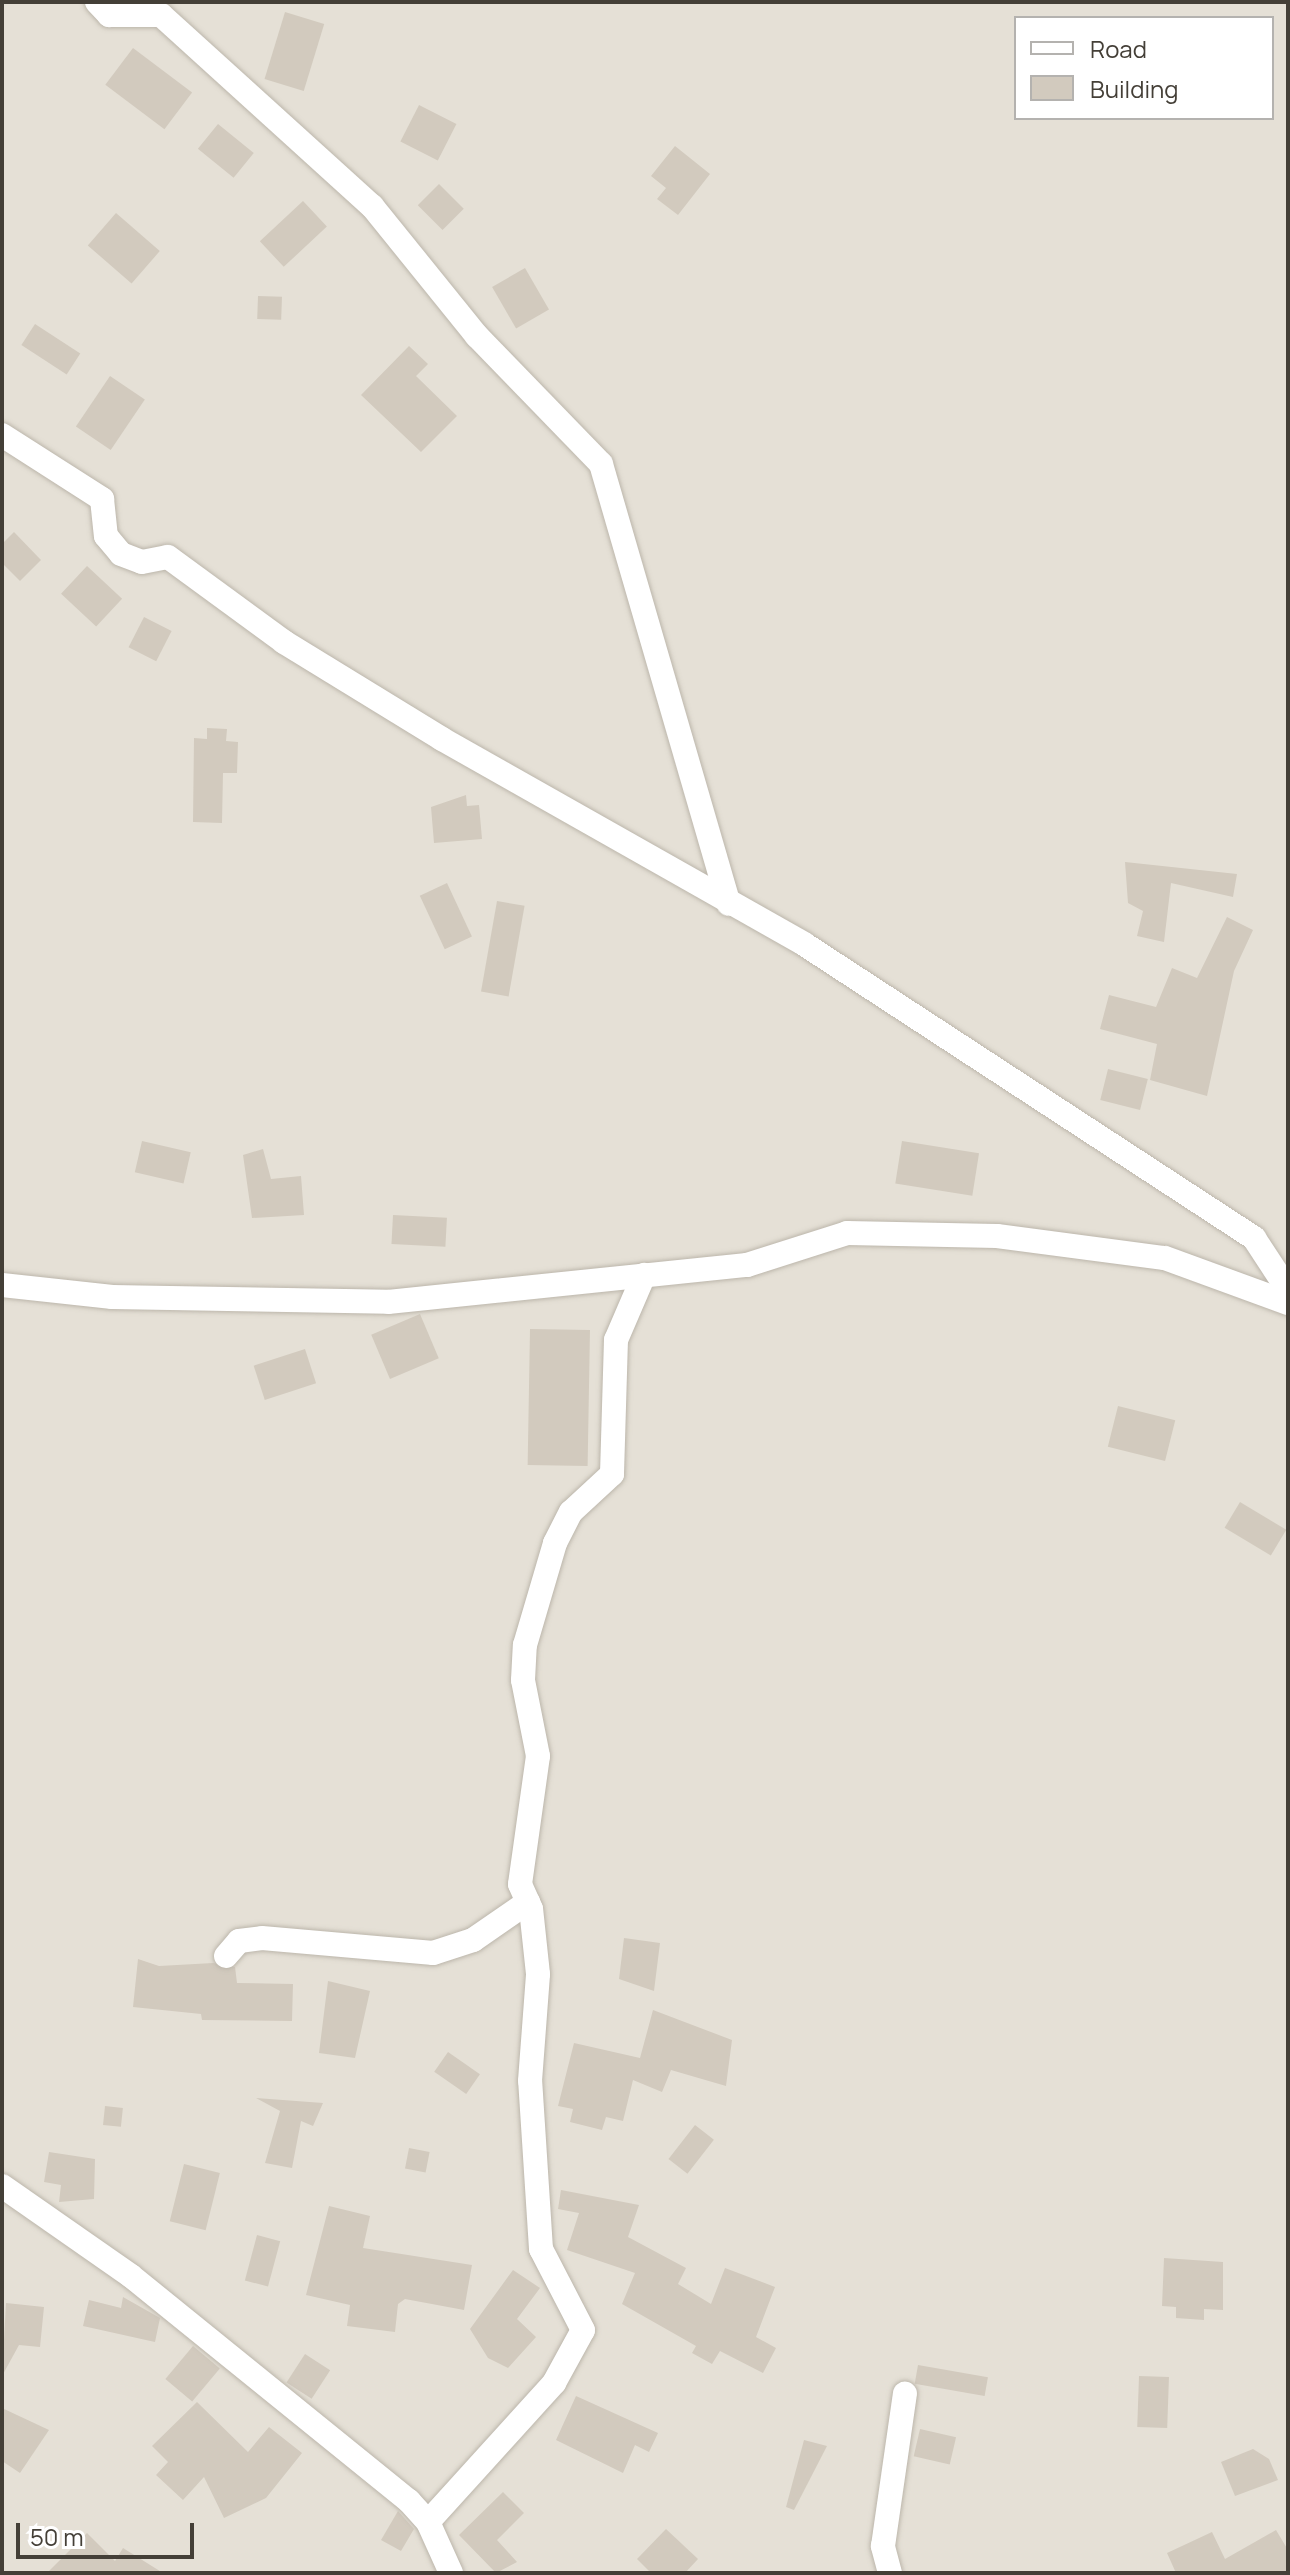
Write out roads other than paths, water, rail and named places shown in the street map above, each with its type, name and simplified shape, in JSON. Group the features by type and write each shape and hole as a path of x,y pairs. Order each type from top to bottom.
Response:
{"street":[{"path":"97,2 109,15 161,15 372,206 477,336 601,464 729,904"},
{"path":"2,435 102,499 106,536 121,554 142,562 168,557 284,642 817,953 1254,1238 1288,1290"},
{"path":"2,1285 112,1297 388,1302 747,1265 847,1233 997,1236 1165,1258 1288,1303"},
{"path":"428,2522 554,2383 583,2330 541,2249 530,2081 538,1974 528,1902 520,1884 538,1756 523,1680 525,1645 555,1543 571,1512 612,1474 616,1340 644,1275"},
{"path":"226,1956 239,1941 262,1938 433,1953 473,1940 528,1902"},
{"path":"2,2186 131,2276 428,2522 442,2567"},
{"path":"890,2573 886,2510 905,2394"}]}
